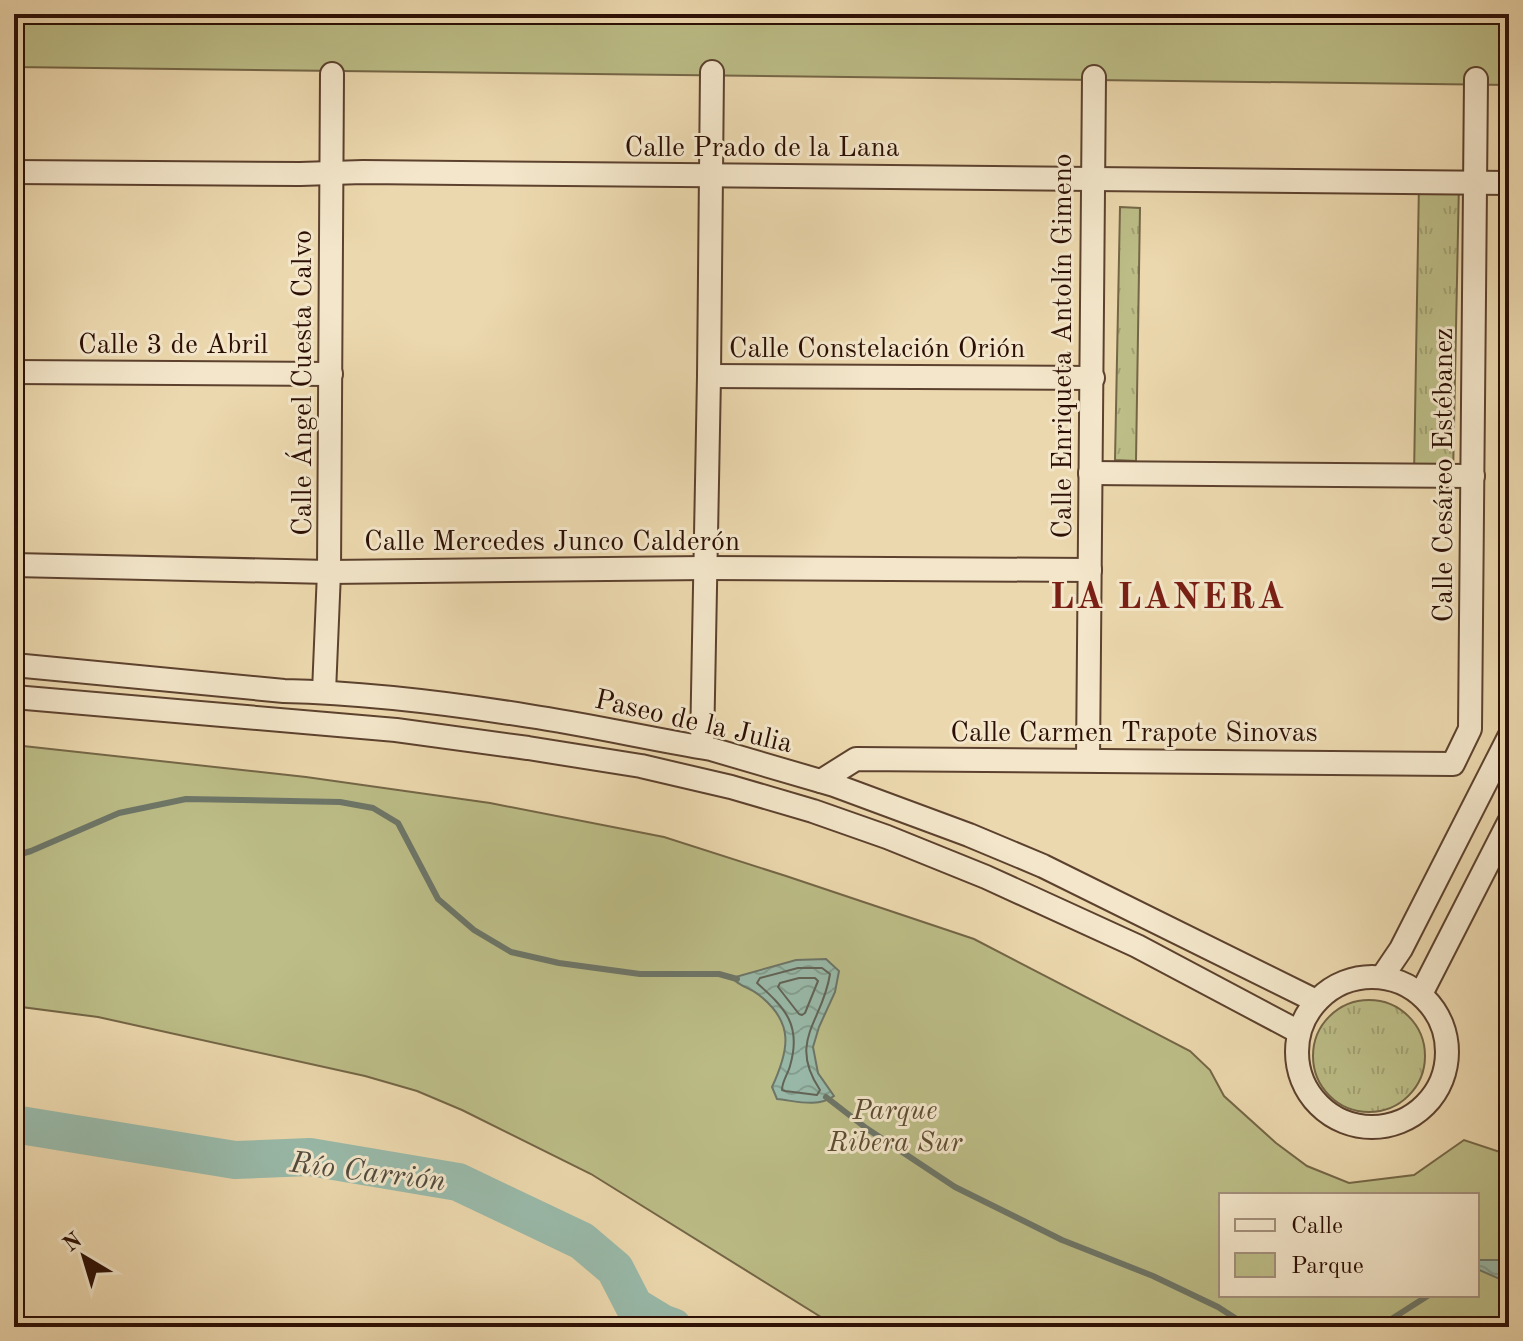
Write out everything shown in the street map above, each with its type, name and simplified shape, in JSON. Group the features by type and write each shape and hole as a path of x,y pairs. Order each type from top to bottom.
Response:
{"street":[{"path":"702,747 712,72"},
{"name":"Calle Ángel Cuesta Calvo","path":"324,692 329,572 332,74"},
{"name":"Calle Enriqueta Antolín Gimeno","path":"1088,760 1094,77"},
{"path":"1474,182 1476,79"},
{"name":"Calle Prado de la Lana","path":"14,172 363,172 1509,183"},
{"name":"Calle Cesáreo Estébanez","path":"1453,764 1470,729 1474,182"},
{"name":"Calle 3 de Abril","path":"14,372 331,374"},
{"name":"Calle Constelación Orión","path":"709,376 1093,378"},
{"path":"1090,473 1473,476"},
{"name":"Calle Mercedes Junco Calderón","path":"14,565 329,572 705,568 1090,570"},
{"name":"Paseo de la Julia","path":"14,665 431,703 529,716 738,755 821,781 969,835 1043,866 1316,1001"},
{"name":"Paseo de la Julia","path":"14,697 396,730 641,766 731,787 887,837 986,877 1137,946 1299,1032"},
{"path":"1382,977 1401,949 1509,737"},
{"name":"Calle Carmen Trapote Sinovas","path":"821,781 856,759 1453,764"},
{"path":"1421,994 1509,822"},
{"path":"1365,977 1382,977 1404,983 1430,1003 1442,1022 1447,1044 1446,1065 1440,1085 1428,1102 1410,1117 1386,1126 1360,1126 1335,1118 1309,1093 1298,1069 1299,1032 1316,1001 1337,985 1365,977"}],"green space":[{"path":"14,14 1509,14 1509,85 14,67"},
{"path":"1419,182 1459,182 1453,476 1414,476"},
{"path":"1120,207 1140,208 1136,461 1115,460"},
{"name":"Parque Ribera Sur","path":"14,745 306,777 490,803 664,837 974,939 1190,1051 1210,1070 1224,1096 1276,1143 1307,1166 1349,1183 1414,1175 1464,1140 1509,1155 1509,1327 837,1327 591,1174 417,1091 365,1076 98,1017 14,1006"},
{"path":"1369,1000 1391,1004 1409,1016 1421,1034 1425,1056 1421,1078 1409,1096 1391,1108 1369,1112 1347,1108 1329,1096 1317,1078 1313,1056 1317,1034 1329,1016 1347,1004"}],"water":[{"path":"826,959 839,971 835,992 813,1047 818,1073 834,1096 814,1103 777,1099 772,1087 785,1049 779,1016 755,992 732,978 796,960"},
{"path":"1479,1260 1499,1260 1509,1264 1509,1283 1479,1270"}],"waterway":[{"path":"14,856 119,813 186,799 340,802 373,808 398,823 438,899 474,930 511,952 559,963 640,974 719,974 737,979"},
{"path":"826,1097 866,1128 955,1187 1062,1240 1153,1276 1218,1307 1249,1327"},
{"name":"Río Carrión","path":"14,1124 235,1160 310,1157 458,1182 582,1241 615,1269 634,1306 673,1327"},
{"path":"1379,1327 1426,1297"}],"district":[{"name":"LA LANERA","path":"1168,595"}]}
